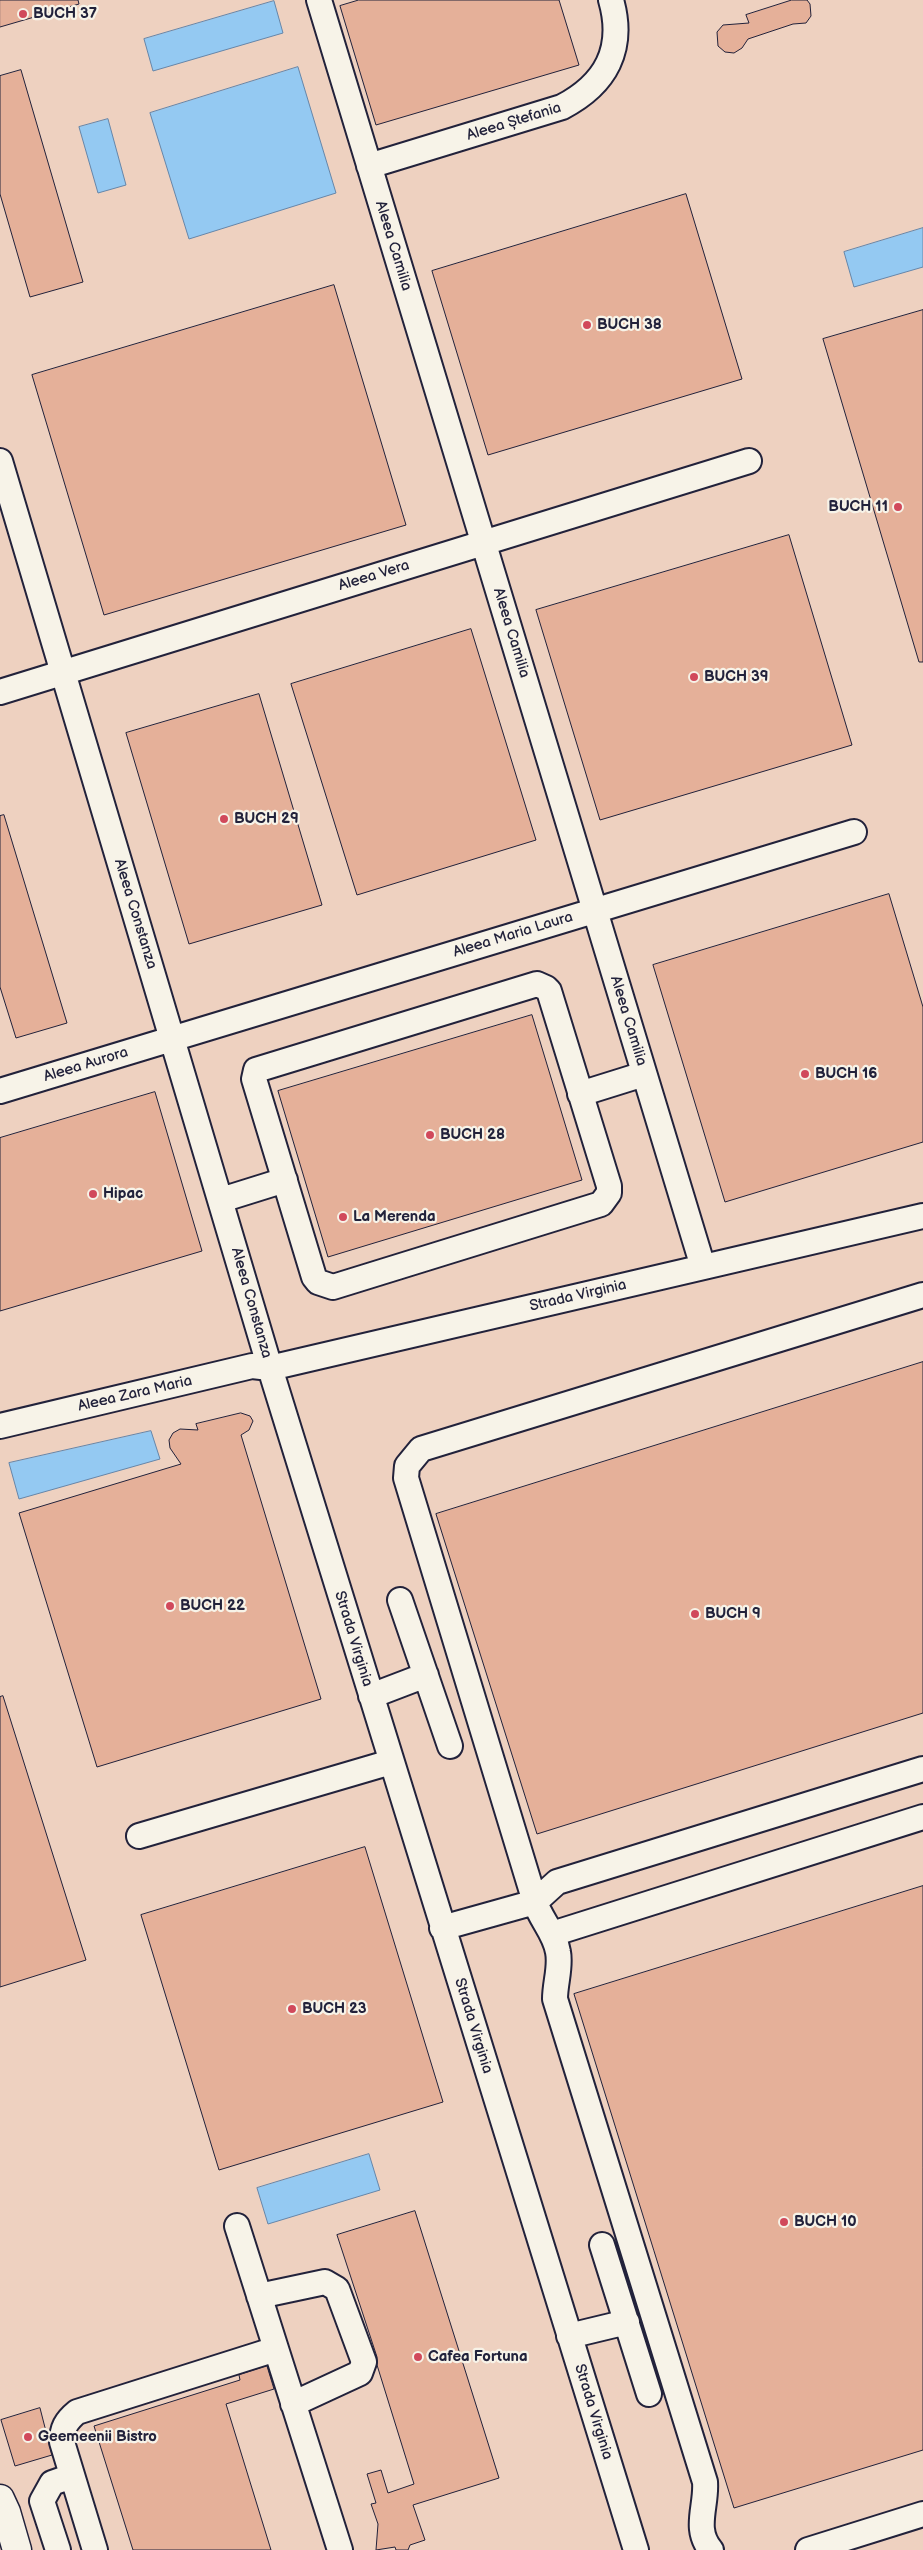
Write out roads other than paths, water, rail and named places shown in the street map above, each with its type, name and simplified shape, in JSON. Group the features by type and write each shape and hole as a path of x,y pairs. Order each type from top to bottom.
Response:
{"main road":[{"path":"0,2499 6,2512 17,2550"}],"street":[{"name":"Aleea Camilia","path":"319,0 703,1267"},
{"name":"Aleea Ștefania","path":"369,166 562,108 575,101 599,80 613,52 615,16 611,0"},
{"name":"Aleea Constanza","path":"0,461 270,1368"},
{"name":"Aleea Vera","path":"0,692 749,461"},
{"name":"Aleea Maria Laura","path":"172,1039 854,832"},
{"path":"537,984 549,991 580,1094 609,1186 608,1193 601,1204 333,1287 325,1286 314,1277 254,1079 256,1070 537,984"},
{"name":"Aleea Aurora","path":"0,1092 172,1039"},
{"path":"580,1094 644,1074"},
{"path":"221,1200 285,1180"},
{"name":"Strada Virginia","path":"636,2550 270,1368 923,1216"},
{"path":"711,2550 702,2531 700,2518 706,2495 706,2482 555,1998 559,1962 552,1934 540,1917 535,1902 406,1478 407,1466 413,1456 421,1449 923,1294"},
{"name":"Aleea Zara Maria","path":"0,1426 252,1366 270,1368"},
{"path":"400,1600 450,1746"},
{"path":"371,1696 426,1675"},
{"path":"139,1836 391,1762"},
{"path":"442,1928 535,1902 556,1882 923,1769"},
{"path":"552,1934 923,1817"},
{"path":"237,2226 340,2550"},
{"path":"602,2245 649,2394"},
{"path":"259,2296 325,2282 332,2284 337,2289 364,2362 360,2373 293,2404"},
{"path":"569,2336 627,2322"},
{"path":"95,2550 62,2442 62,2431 67,2420 77,2412 276,2349"},
{"path":"58,2550 42,2501 52,2483 72,2476"},
{"path":"808,2550 923,2514"}],"water":[{"path":"274,1 283,33 153,71 144,39"},
{"path":"298,67 336,193 189,239 150,113"},
{"path":"108,119 126,185 98,193 79,127"},
{"path":"923,228 923,267 854,287 844,252"},
{"path":"151,1431 160,1459 19,1499 9,1463"},
{"path":"369,2154 380,2190 268,2224 257,2188"}],"place":[{"name":"BUCH 37","path":"23,14"},
{"name":"BUCH 38","path":"587,325"},
{"name":"BUCH 11","path":"898,507"},
{"name":"BUCH 39","path":"694,677"},
{"name":"BUCH 29","path":"224,819"},
{"name":"BUCH 16","path":"805,1074"},
{"name":"BUCH 28","path":"430,1135"},
{"name":"Hipac","path":"93,1194"},
{"name":"La Merenda","path":"343,1217"},
{"name":"BUCH 22","path":"170,1606"},
{"name":"BUCH 9","path":"695,1614"},
{"name":"BUCH 23","path":"292,2009"},
{"name":"BUCH 10","path":"784,2222"},
{"name":"Cafea Fortuna","path":"418,2357"},
{"name":"Geemeenii Bistro","path":"28,2437"}]}
